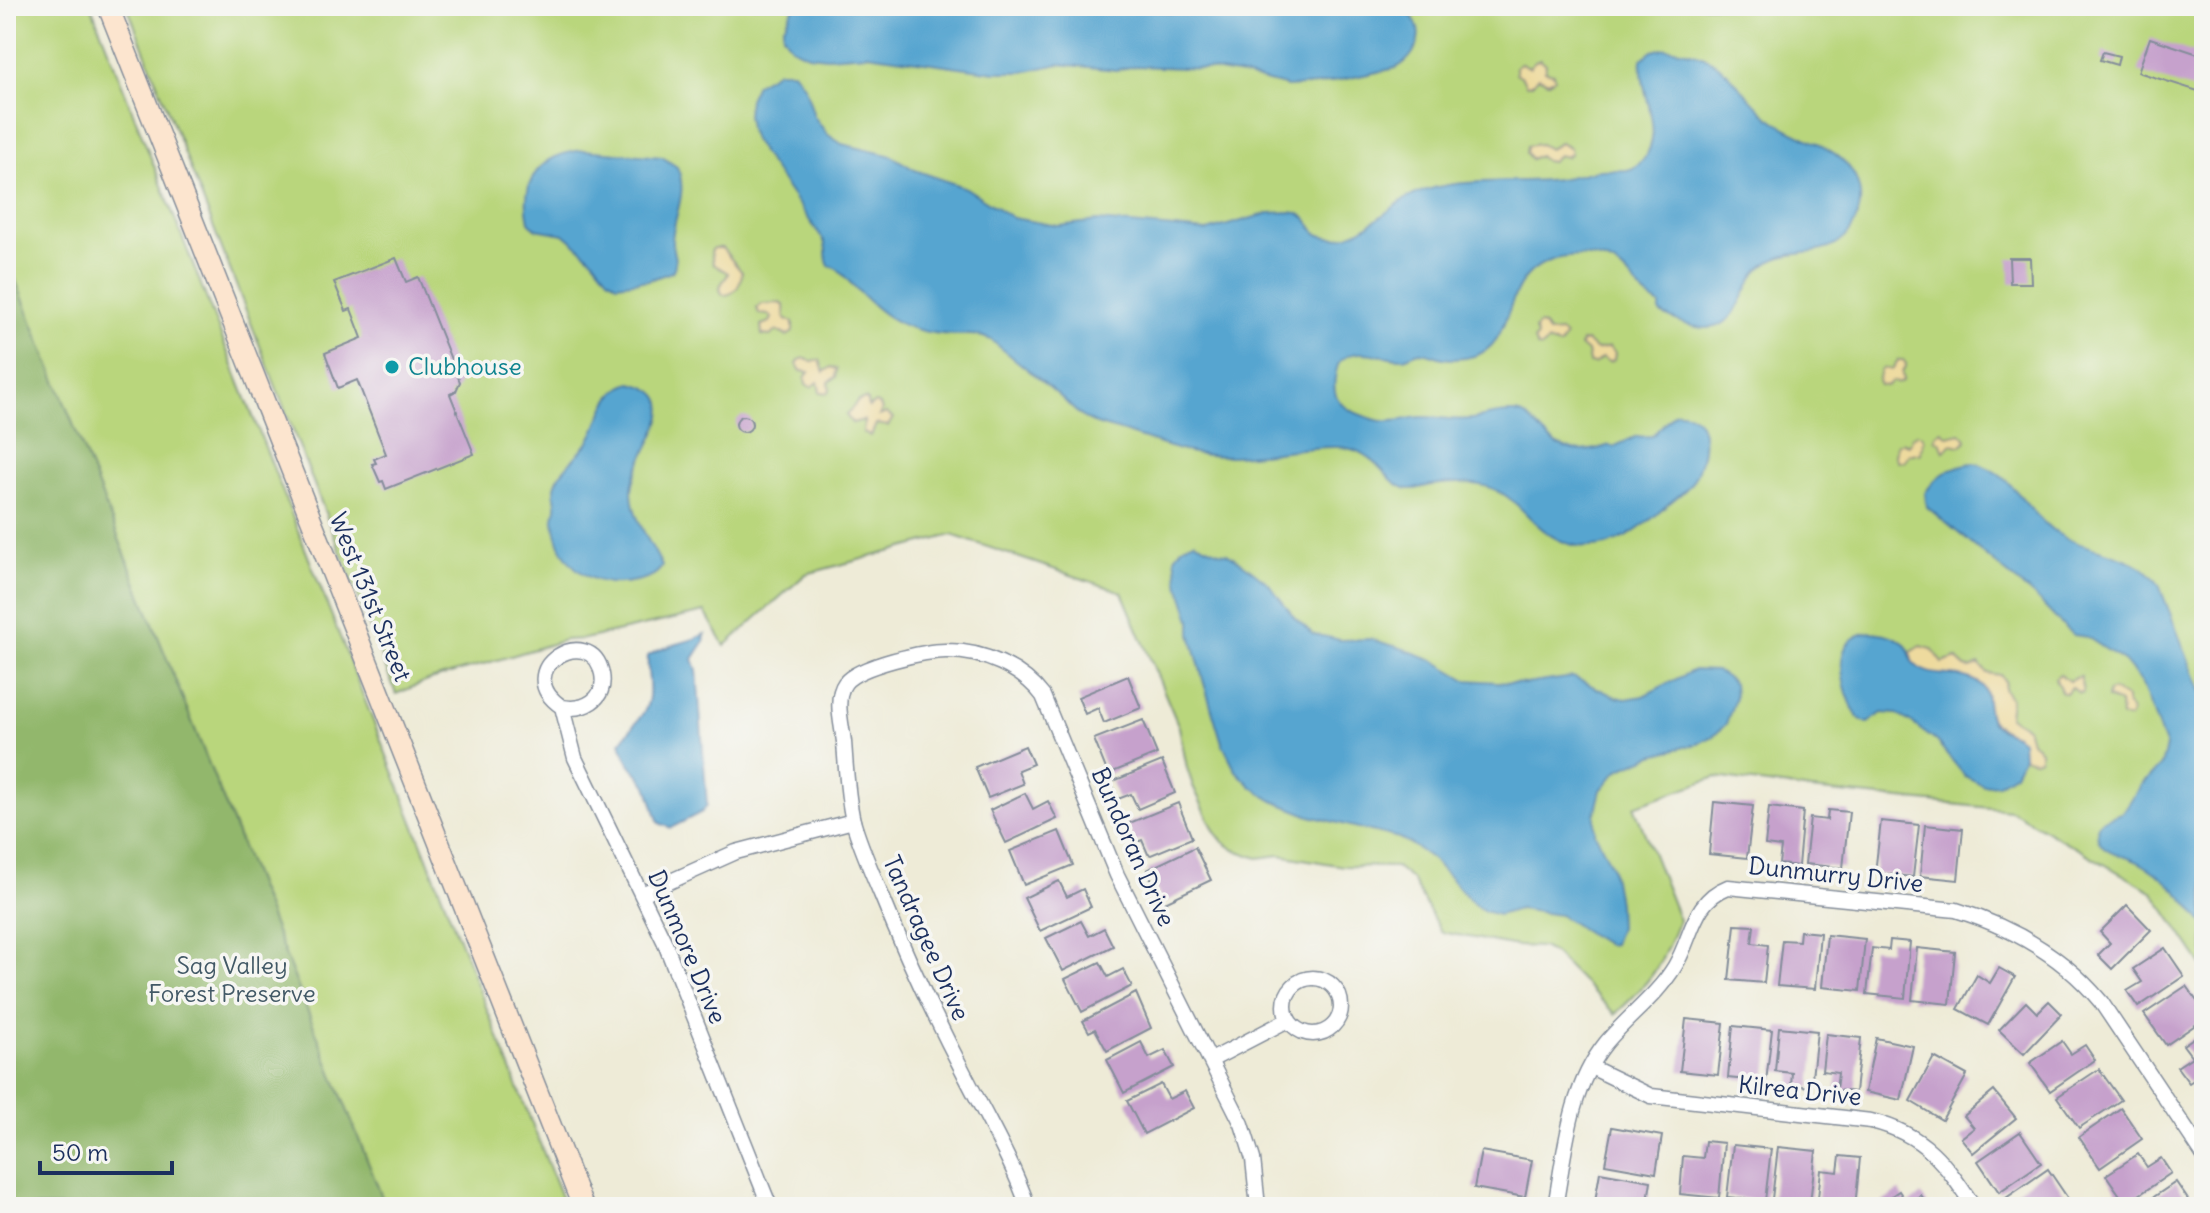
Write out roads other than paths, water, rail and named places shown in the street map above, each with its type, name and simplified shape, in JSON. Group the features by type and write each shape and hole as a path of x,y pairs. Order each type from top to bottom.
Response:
{"street":[{"name":"West 131st Street","path":"108,6 583,1207"},
{"name":"Dunmore Drive","path":"562,707 574,709 586,706 601,691 603,679 600,666 581,650 557,654 547,665 544,679 546,690 552,700 562,707 575,758 664,941 770,1207"},
{"name":"Bundoran Drive","path":"854,676 924,653 955,651 1010,667 1036,686 1051,712 1117,875 1248,1140 1258,1207"},
{"name":"Tandragee Drive","path":"854,676 845,684 840,695 853,821 916,980 1010,1163 1028,1207"},
{"path":"642,894 736,852 853,821"},
{"name":"Dunmurry Drive","path":"1555,1207 1573,1111 1591,1067 1603,1046 1671,971 1707,898 1728,887 1956,910 1986,919 2018,935 2057,959 2083,980 2204,1156"},
{"path":"1302,980 1325,980 1340,996 1340,1016 1326,1031 1306,1034 1288,1020 1286,998 1292,986 1302,980"},
{"path":"1211,1060 1288,1020"},
{"name":"Kilrea Drive","path":"1591,1067 1651,1096 1871,1121 1894,1127 1915,1137 1933,1152 1952,1173 1974,1207"}],"water":[{"path":"795,6 1146,6 1171,13 1196,6 1397,6 1414,19 1419,37 1412,54 1396,68 1318,85 1287,87 1207,69 1136,66 1116,70 1059,64 1023,72 995,72 867,54 808,55 791,47 783,35 783,28"},
{"path":"1665,48 1685,51 1714,62 1767,115 1827,149 1848,166 1857,182 1860,208 1848,234 1838,244 1785,256 1760,269 1732,316 1711,328 1688,325 1660,313 1660,305 1610,262 1579,256 1544,263 1528,274 1518,289 1499,336 1489,348 1474,356 1458,359 1420,352 1403,358 1353,354 1339,362 1334,383 1337,398 1342,404 1373,419 1465,419 1514,413 1527,417 1558,445 1583,451 1613,447 1635,437 1652,436 1675,412 1688,413 1701,427 1703,438 1697,473 1689,486 1639,529 1598,547 1568,544 1554,537 1508,498 1480,485 1450,483 1411,489 1400,486 1371,460 1352,449 1324,447 1214,456 1167,446 1089,421 991,340 907,327 882,312 837,269 829,266 824,241 753,140 747,115 749,99 756,84 778,71 793,71 805,87 814,116 827,134 842,144 892,156 915,170 966,188 1013,218 1058,226 1098,221 1207,231 1269,213 1288,212 1306,218 1316,233 1339,237 1362,229 1407,198 1436,187 1475,182 1557,179 1599,170 1634,167 1648,152 1653,127 1642,59 1652,51"},
{"path":"584,150 662,157 677,167 681,186 673,232 675,261 672,272 649,280 617,284 564,234 536,229 529,222 527,193 537,171 556,157"},
{"path":"631,383 651,390 660,400 661,413 657,427 635,476 632,491 639,521 662,566 654,575 644,579 606,582 592,579 581,572 563,551 554,521 554,492 560,476 588,443 611,398"},
{"path":"1974,463 1988,468 2010,484 2060,535 2140,566 2159,585 2204,700 2204,924 2159,875 2105,848 2098,838 2098,825 2123,812 2141,785 2161,766 2166,747 2141,682 2125,662 2087,637 2074,635 2067,630 2033,595 1927,507 1925,493 1935,481 1952,469"},
{"path":"1194,541 1227,553 1245,565 1269,584 1295,618 1313,634 1341,640 1370,639 1401,648 1433,660 1467,680 1526,684 1573,677 1626,699 1643,696 1694,670 1716,671 1729,679 1734,684 1735,698 1726,724 1714,736 1625,767 1617,771 1601,790 1595,815 1595,833 1612,867 1618,903 1619,927 1613,944 1607,945 1559,915 1519,909 1498,915 1484,911 1433,860 1399,838 1310,816 1273,801 1252,787 1236,771 1222,743 1178,581 1175,557 1183,546"},
{"path":"1870,632 1897,638 1907,647 1911,660 1925,671 1967,678 1980,684 1986,693 1989,715 1994,724 2022,740 2023,757 2015,773 1998,784 1983,785 1965,776 1937,742 1896,714 1882,713 1868,723 1860,719 1852,707 1844,683 1843,655 1851,641"},
{"path":"705,634 704,642 693,659 697,670 707,805 702,812 671,828 659,823 647,786 628,761 621,742 648,703 648,656"}],"place":[{"name":"Clubhouse","path":"392,367"}],"park label":[{"name":"Sag Valley Forest Preserve","path":"232,980"}]}
